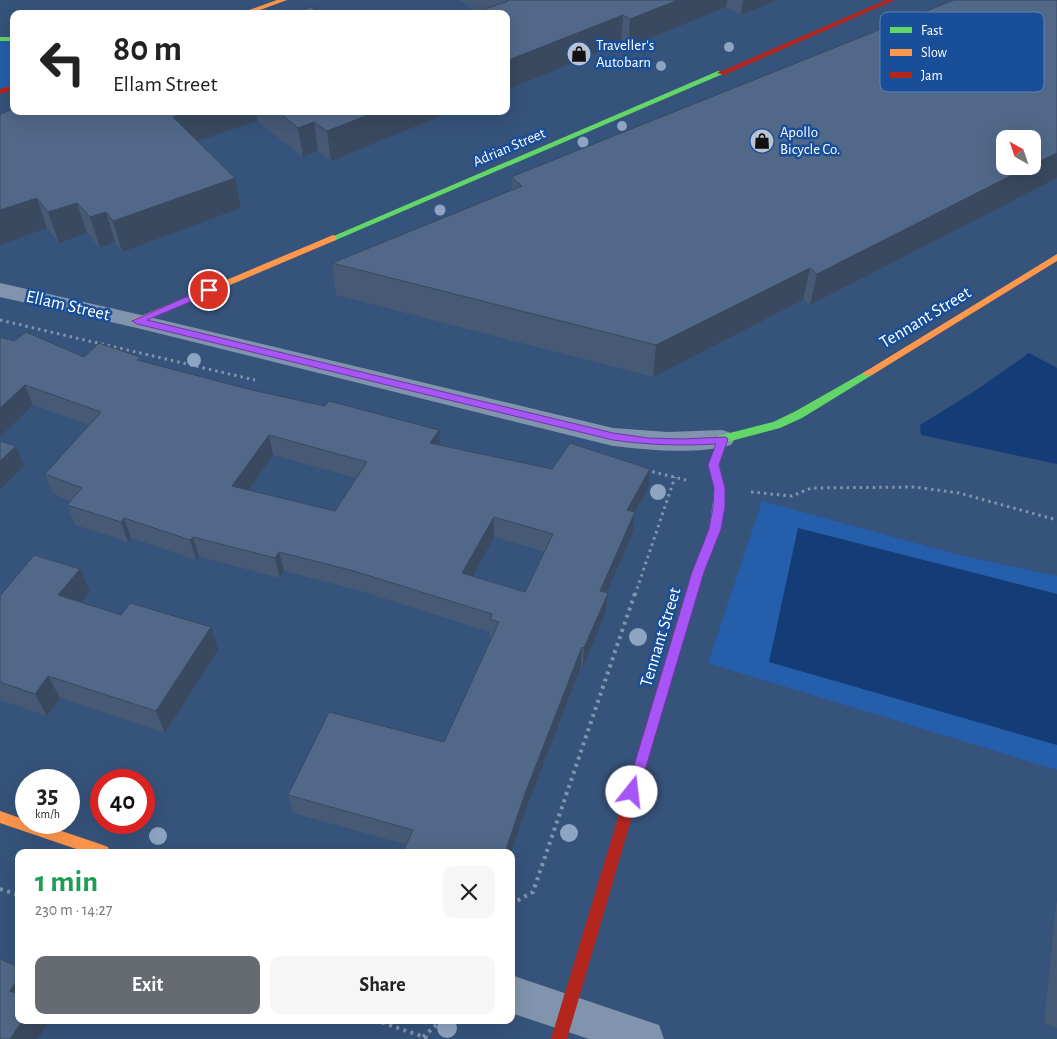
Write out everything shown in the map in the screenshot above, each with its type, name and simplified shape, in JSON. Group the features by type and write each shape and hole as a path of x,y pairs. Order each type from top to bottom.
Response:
{"street":[{"path":"253,10 284,0"},
{"name":"Adrian Street","path":"137,321 892,0"},
{"name":"Tennant Street","path":"562,1026 698,572 715,529 720,488 714,465 722,439 776,425 798,415 1057,257"},
{"name":"Ellam Street","path":"0,290 137,321 613,437 682,442 722,439"},
{"path":"0,817 94,849"},
{"path":"515,997 562,1026 645,1039"}],"path":[{"path":"515,902 533,892 675,477"},
{"path":"0,889 15,894"},
{"path":"387,1024 430,1039"},
{"path":"423,1037 438,1024"}],"shaded area":[{"path":"0,39 10,39 10,88 0,92"},
{"path":"1029,353 1057,368 1057,464 921,435 920,425 975,391"},
{"path":"762,501 959,555 1057,576 1057,770 708,663"},
{"path":"798,528 1057,594 1057,745 769,662"}],"building":[{"path":"506,0 678,0 630,19 623,15 510,59 510,10 483,10 508,1"},
{"path":"954,0 1057,0 1057,153 1041,161 1041,130 996,130 996,175 1012,175 817,274 810,268 656,345 332,263 522,186 511,177 880,30 880,92 1044,92 1044,12 924,12"},
{"path":"311,7 315,10 303,10"},
{"path":"10,110 10,115 179,115 173,117 235,178 113,221 106,212 90,217 77,203 48,212 37,198 0,210 0,114"},
{"path":"282,115 368,115 327,131 314,122 298,128"},
{"path":"26,332 84,357 99,343 140,357 137,360 252,390 325,406 329,401 439,430 430,443 552,469 570,443 650,469 627,510 635,512 600,591 608,593 584,648 582,647 526,791 506,849 404,849 413,830 288,795 329,712 444,742 499,622 490,619 492,614 354,571 279,552 275,558 193,537 190,540 124,518 121,522 67,505 82,488 45,474 101,412 25,385 0,408 0,337 14,341","holes":["269,435 367,462 335,511 232,486","494,517 553,534 525,592 462,573"]},
{"path":"0,441 16,446 0,461"},
{"path":"34,555 80,569 58,595 121,615 130,603 211,627 156,711 48,676 35,694 0,682 0,596"},
{"path":"0,959 15,965 15,983 10,991 15,993 15,1024 20,1024 10,1039 0,1039"}],"traffic: fast":[{"path":"0,39 10,39"},
{"path":"333,238 721,73"},
{"path":"674,652 698,572 715,529 720,488 714,465 722,439 776,425 798,415 868,373"}],"traffic: slow":[{"path":"253,10 284,0"},
{"path":"137,321 333,238"},
{"path":"868,373 1057,257"},
{"path":"0,817 94,849"}],"traffic: jam":[{"path":"721,73 892,0"},
{"path":"0,92 10,88"},
{"path":"559,1039 674,652"}],"place":[{"name":"Traveller's Autobarn","path":"579,54"},
{"name":"Apollo Bicycle Co.","path":"762,141"}],"route":[{"path":"209,290 137,321 613,437 682,442 722,439 714,465 720,488 715,529 698,572 632,792"}]}
